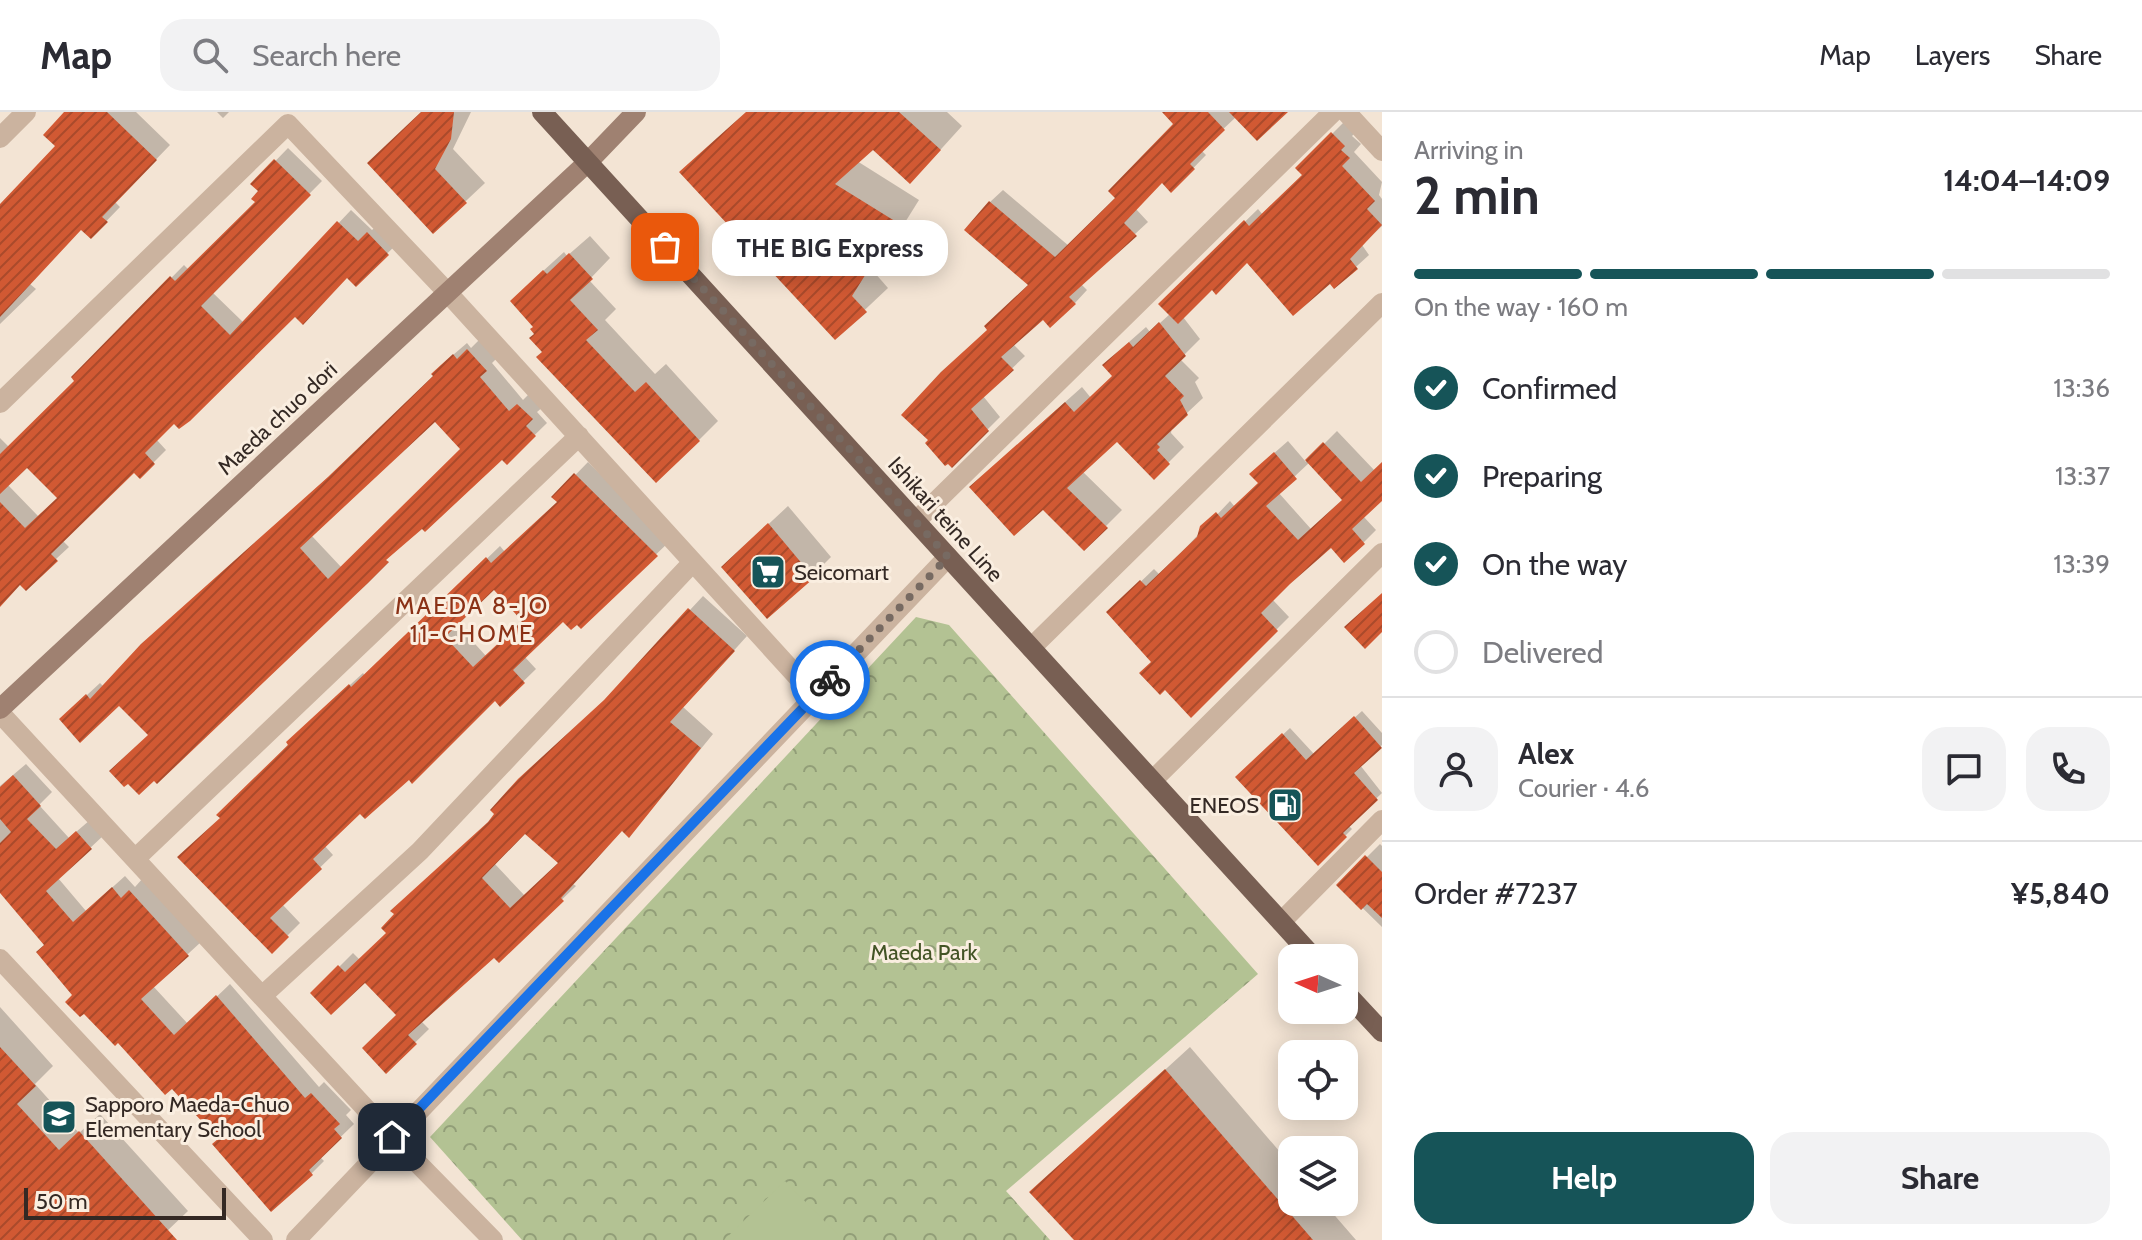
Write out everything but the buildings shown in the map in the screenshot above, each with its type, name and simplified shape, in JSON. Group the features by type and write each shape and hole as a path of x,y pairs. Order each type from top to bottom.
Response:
{"main road":[{"name":"Ishikari teine Line","path":"542,112 1301,944"},
{"path":"1358,1006 1382,1032"}],"street":[{"path":"2,131 26,112"},
{"name":"Maeda chuo dori","path":"0,711 588,162 636,112"},
{"path":"916,521 1333,112"},
{"path":"1346,112 1382,151"},
{"path":"0,403 288,124 447,292 815,696"},
{"path":"1031,648 1382,303"},
{"path":"135,859 579,436"},
{"path":"1152,781 1382,553"},
{"path":"296,1240 948,557"},
{"path":"262,996 420,851 693,562"},
{"path":"0,711 392,1137 493,1240"},
{"path":"1281,922 1382,820"},
{"path":"0,959 263,1240"}],"green space":[{"name":"Maeda Park","path":"916,617 949,625 1258,974 1006,1191 1050,1240 522,1240 430,1137"},
{"path":"785,1181 843,1240 724,1240"}],"way so far":[{"path":"665,247 948,557 830,680"}],"place":[{"name":"THE BIG Express","path":"665,247"},
{"name":"Seicomart","path":"768,572"},
{"name":"ENEOS","path":"1285,805"},
{"name":"Sapporo Maeda-Chuo Elementary School","path":"59,1117"}],"district":[{"name":"MAEDA 8-JO 11-CHOME","path":"472,620"}],"route":[{"path":"392,1137 830,680"}]}
